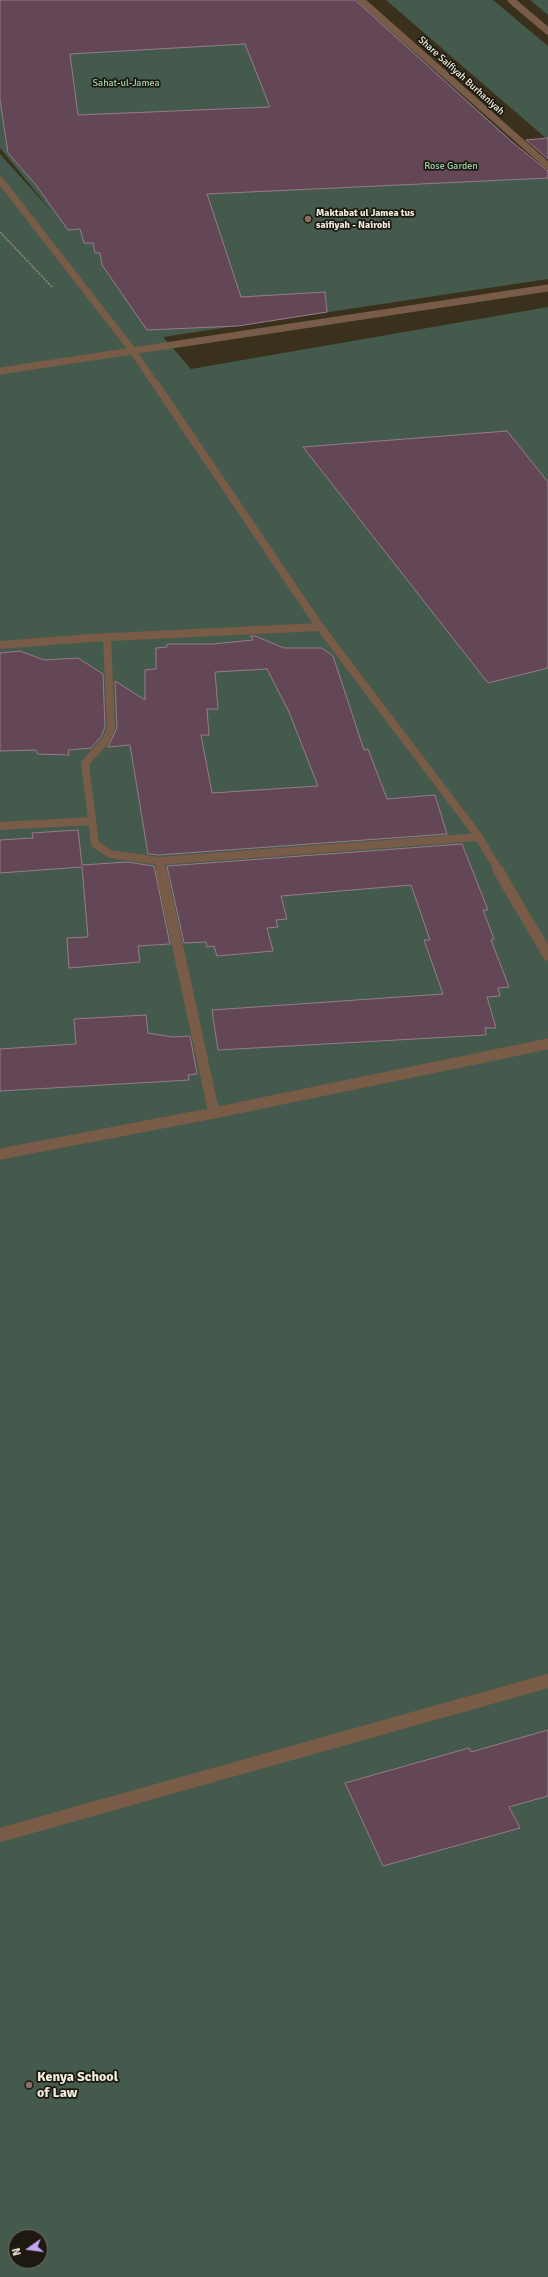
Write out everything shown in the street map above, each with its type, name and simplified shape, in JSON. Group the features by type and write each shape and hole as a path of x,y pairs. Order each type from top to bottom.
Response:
{"street":[{"name":"Share Saifiyah Burhaniyah","path":"361,0 548,166"},
{"path":"511,0 548,31"},
{"path":"0,180 133,352 320,627 479,837 548,955"},
{"path":"0,371 548,288"},
{"path":"0,645 320,627"},
{"path":"107,638 111,728 106,740 84,763 95,844 110,854 159,861 479,837"},
{"path":"0,826 92,821"},
{"path":"159,861 214,1113"},
{"path":"0,1154 214,1113 548,1044"},
{"path":"0,1835 548,1681"}],"green space":[{"path":"0,0 357,0 548,174 548,279 163,337 191,369 548,307 548,2277 0,2277 0,154 53,213 0,148"},
{"path":"386,0 493,0 548,46 548,140"},
{"path":"530,0 548,0 548,15"}],"building":[{"name":"Maktabat ul Jamea tus saifiyah - Nairobi","path":"0,0 355,0 511,141 548,171 548,178 207,194 241,297 325,292 327,312 238,326 147,330 102,265 100,253 95,253 93,243 84,243 80,229 68,230 36,185 8,153 0,100","holes":["245,44 270,107 78,115 70,54"]},
{"path":"548,138 548,159 526,140"},
{"path":"507,431 548,482 548,668 488,683 303,447"},
{"path":"251,636 255,636 284,648 322,648 333,656 364,750 368,749 387,799 435,795 447,834 159,855 148,854 130,745 108,747 117,728 115,681 145,700 145,670 156,669 156,648 167,647 167,644 213,644 253,640","holes":["267,669 289,712 318,786 212,793 201,735 209,735 207,709 218,709 215,672"]},
{"path":"20,651 44,660 78,658 103,674 105,727 101,737 91,748 68,750 69,755 38,754 36,750 0,751 0,653"},
{"path":"78,830 82,865 127,862 154,866 170,944 138,946 140,962 69,968 67,938 88,937 82,867 0,873 0,840 33,838 32,833"},
{"path":"462,844 488,910 483,910 494,939 491,940 509,987 498,988 500,996 487,997 496,1028 485,1028 486,1035 218,1050 212,1010 443,994 424,940 430,940 411,885 281,896 287,919 276,920 278,927 267,928 273,951 217,956 214,946 207,947 206,942 184,943 167,866"},
{"path":"146,1015 148,1033 172,1037 190,1036 197,1074 188,1075 189,1080 0,1091 0,1049 76,1044 74,1019"},
{"path":"548,1730 548,1796 509,1807 520,1828 383,1866 345,1783 469,1748 471,1752"}],"place":[{"name":"Maktabat ul Jamea tus saifiyah - Nairobi","path":"308,219"},
{"name":"Kenya School of Law","path":"29,2085"}],"park label":[{"name":"Sahat-ul-Jamea","path":"126,83"},
{"name":"Rose Garden","path":"451,166"}]}
